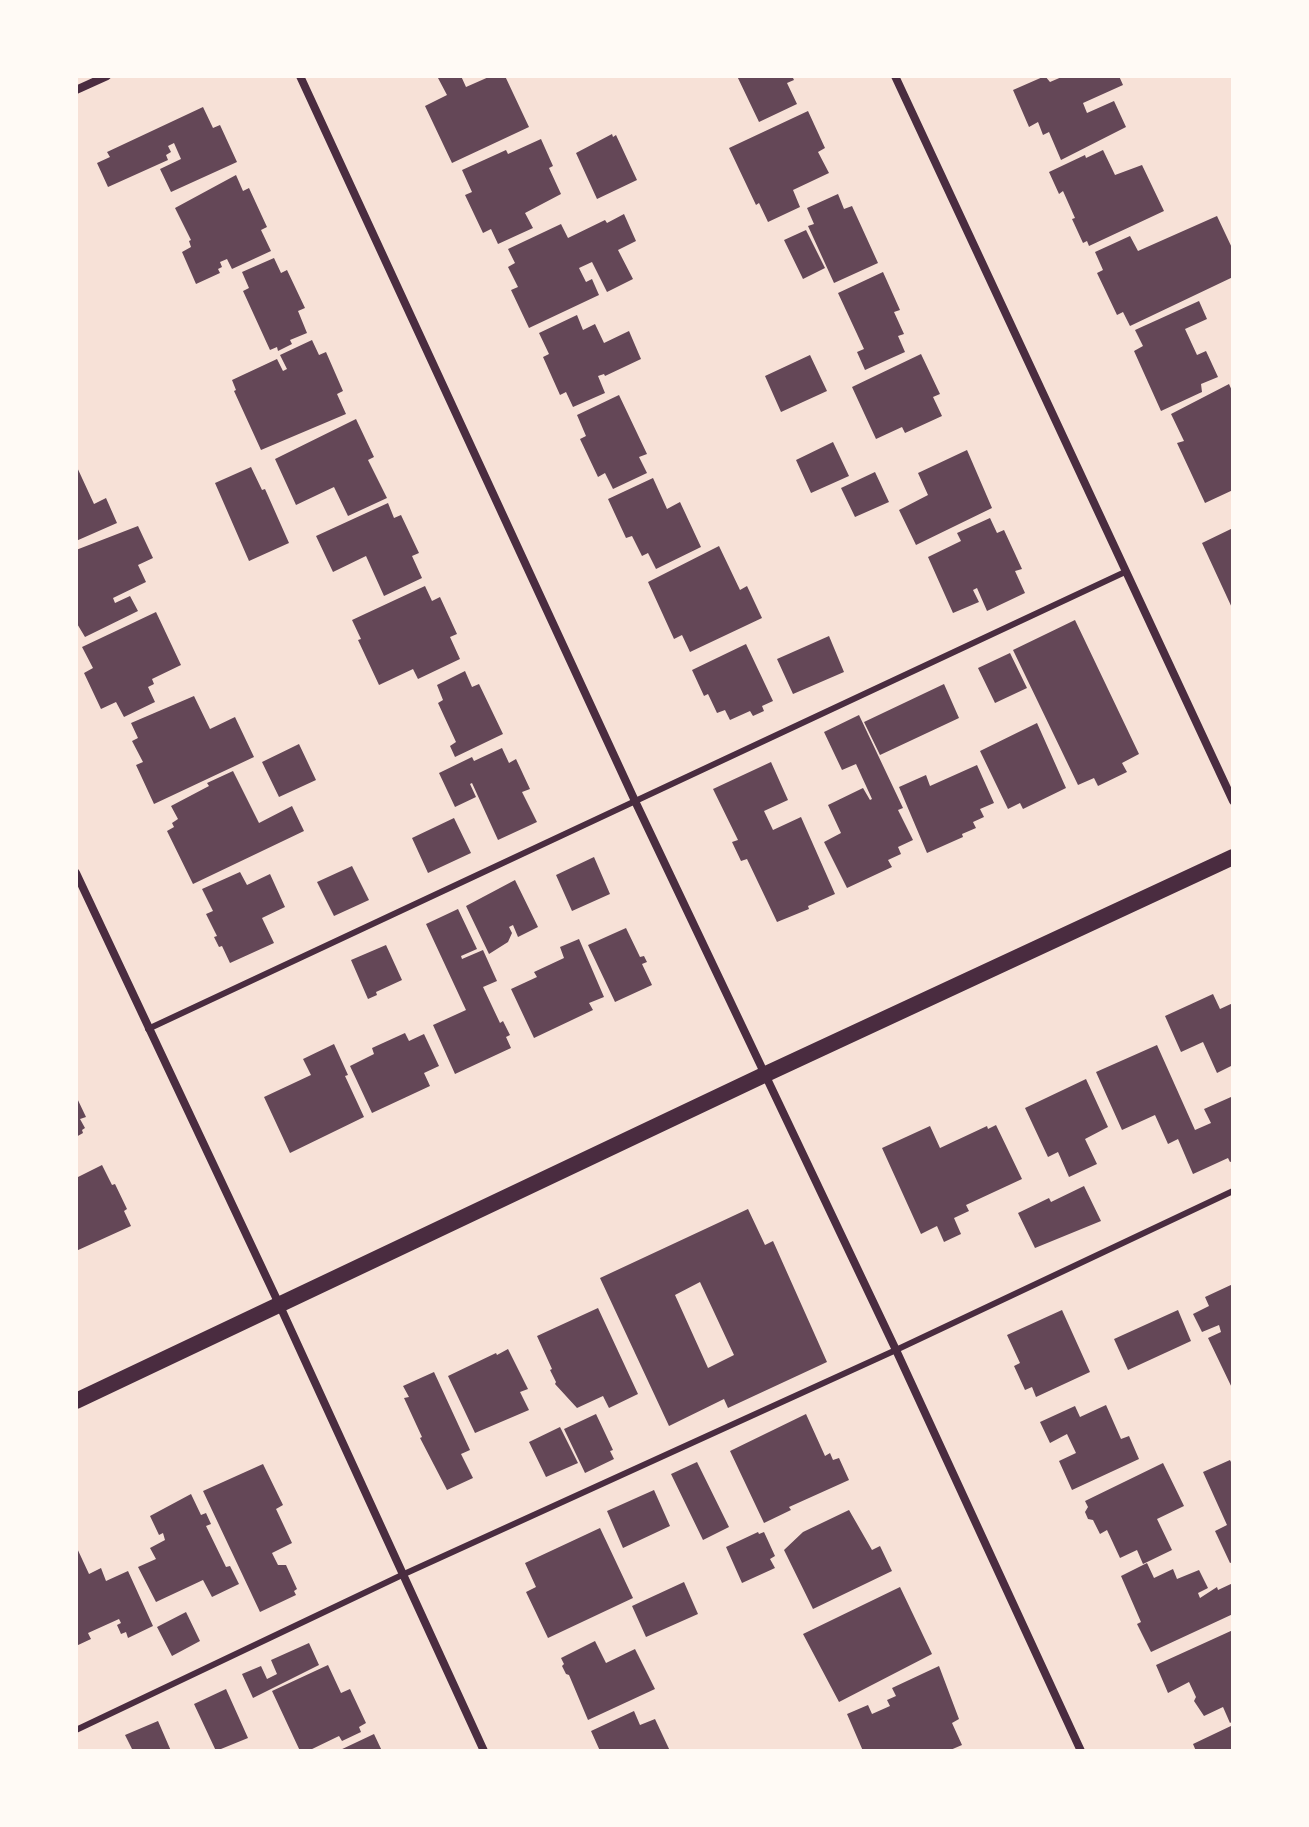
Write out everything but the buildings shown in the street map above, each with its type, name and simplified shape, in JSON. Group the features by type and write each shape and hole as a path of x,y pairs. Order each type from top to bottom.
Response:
{"main road":[{"path":"76,1401 1233,857"}],"street":[{"path":"76,90 107,76"},
{"path":"300,76 635,801 896,1350 1081,1751"},
{"path":"895,76 1233,801"},
{"path":"76,873 279,1304 484,1751"}],"lane":[{"path":"148,1029 1125,572"},
{"path":"76,1730 402,1575 896,1350 1233,1191"}]}
